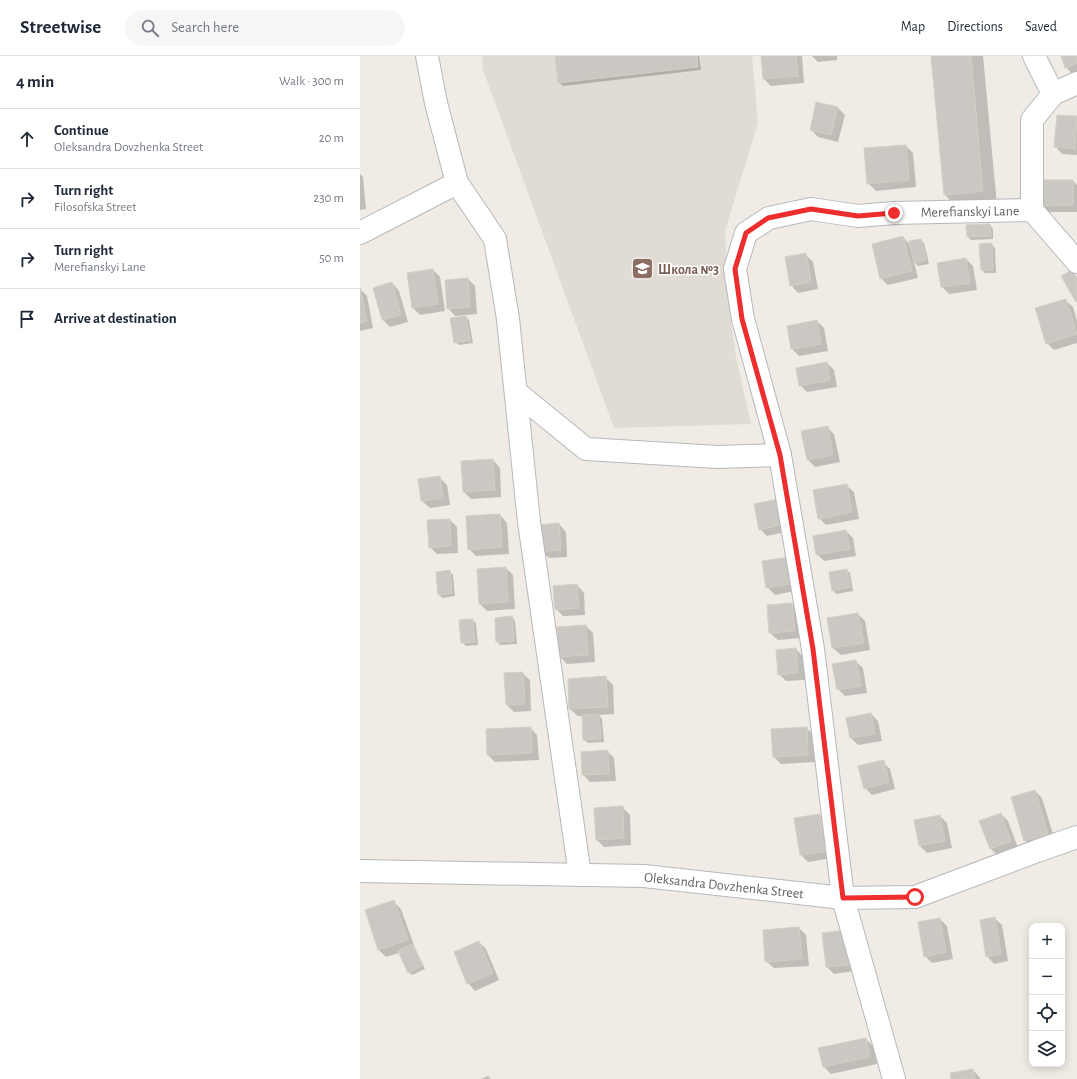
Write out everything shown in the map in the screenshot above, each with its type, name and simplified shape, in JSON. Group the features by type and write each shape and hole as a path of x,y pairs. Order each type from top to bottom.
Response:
{"street":[{"path":"427,56 436,103 457,183 495,239 508,319 529,522 580,875"},
{"path":"1034,56 1053,94"},
{"name":"Merefianskyi Lane","path":"1077,83 1053,94 1032,120 1032,210 1077,262"},
{"path":"360,233 457,183"},
{"name":"Merefianskyi Lane","path":"780,455 742,319 735,269 746,233 768,218 811,209 858,216 894,213 1032,210"},
{"path":"516,392 586,449 718,457 780,455 813,649 843,898 894,1079"},
{"name":"Oleksandra Dovzhenka Street","path":"360,870 644,876 843,898 915,897 1077,837"}],"shaded area":[{"name":"Школа №3","path":"482,56 752,56 758,123 725,231 729,307 736,357 751,424 614,428 483,70"}],"building":[{"path":"555,56 697,56 698,67 558,83"},
{"path":"761,56 796,56 798,76 763,79"},
{"path":"931,56 971,56 983,191 944,195"},
{"path":"1061,56 1077,56 1077,63 1065,68"},
{"path":"816,102 838,107 831,135 810,130"},
{"path":"1057,115 1077,116 1075,149 1054,147"},
{"path":"906,145 909,180 867,184 864,148"},
{"path":"1039,180 1073,180 1073,205 1039,206"},
{"path":"990,224 991,236 967,237 966,225"},
{"path":"903,236 912,271 880,279 872,244"},
{"path":"921,239 926,260 914,263 909,241"},
{"path":"992,243 993,270 981,270 979,244"},
{"path":"806,253 811,282 790,286 785,257"},
{"path":"966,258 970,283 941,287 937,263"},
{"path":"433,269 438,304 412,308 407,273"},
{"path":"1072,270 1077,278 1076,302 1061,276"},
{"path":"468,278 470,307 447,309 445,280"},
{"path":"392,282 401,315 382,320 373,288"},
{"path":"360,288 367,321 360,323"},
{"path":"1066,299 1077,334 1046,344 1035,308"},
{"path":"466,316 470,340 454,343 450,318"},
{"path":"817,320 821,344 791,349 787,326"},
{"path":"827,362 830,380 799,386 796,368"},
{"path":"828,426 833,455 807,460 801,431"},
{"path":"493,459 495,490 463,492 461,461"},
{"path":"440,476 443,498 421,501 418,479"},
{"path":"847,484 852,512 818,519 813,490"},
{"path":"778,499 783,524 759,530 754,504"},
{"path":"500,514 502,547 468,550 466,516"},
{"path":"450,519 451,546 429,548 427,520"},
{"path":"559,523 561,550 540,552 539,525"},
{"path":"846,530 850,549 816,555 813,536"},
{"path":"790,557 794,583 766,588 762,561"},
{"path":"506,567 508,602 479,604 477,569"},
{"path":"847,569 850,587 832,591 829,572"},
{"path":"450,570 452,593 438,595 436,572"},
{"path":"577,584 579,608 555,610 553,586"},
{"path":"792,603 795,631 769,633 767,605"},
{"path":"858,613 864,643 832,648 827,618"},
{"path":"512,616 514,641 496,642 495,618"},
{"path":"473,619 475,642 461,643 459,620"},
{"path":"586,625 588,655 559,657 557,627"},
{"path":"796,648 798,673 778,675 776,650"},
{"path":"856,660 861,686 837,690 832,664"},
{"path":"523,672 525,704 506,705 504,673"},
{"path":"606,676 608,707 569,709 568,679"},
{"path":"871,713 875,734 850,738 846,718"},
{"path":"599,714 601,739 583,740 582,715"},
{"path":"531,727 532,753 487,755 486,729"},
{"path":"807,727 808,755 773,757 771,729"},
{"path":"608,750 609,774 582,775 581,752"},
{"path":"884,760 889,782 864,789 858,766"},
{"path":"1035,790 1048,834 1024,841 1011,797"},
{"path":"623,806 624,838 596,840 594,808"},
{"path":"1001,813 1011,841 990,849 979,821"},
{"path":"820,814 826,852 800,855 794,818"},
{"path":"940,815 945,841 919,846 914,820"},
{"path":"394,900 408,940 378,950 365,910"},
{"path":"995,917 1001,954 986,957 980,920"},
{"path":"940,918 946,952 924,957 918,922"},
{"path":"799,927 802,959 765,962 763,930"},
{"path":"845,930 849,965 826,967 822,933"},
{"path":"479,941 493,973 467,984 454,952"},
{"path":"412,944 423,965 408,973 398,951"},
{"path":"866,1038 870,1057 823,1067 818,1048"},
{"path":"973,1069 975,1079 951,1079 950,1073"}],"place":[{"name":"Школа №3","path":"642,269"}],"route":[{"path":"894,213 858,216 811,209 768,218 746,233 735,269 742,319 780,455 813,649 843,898 915,897"}]}
